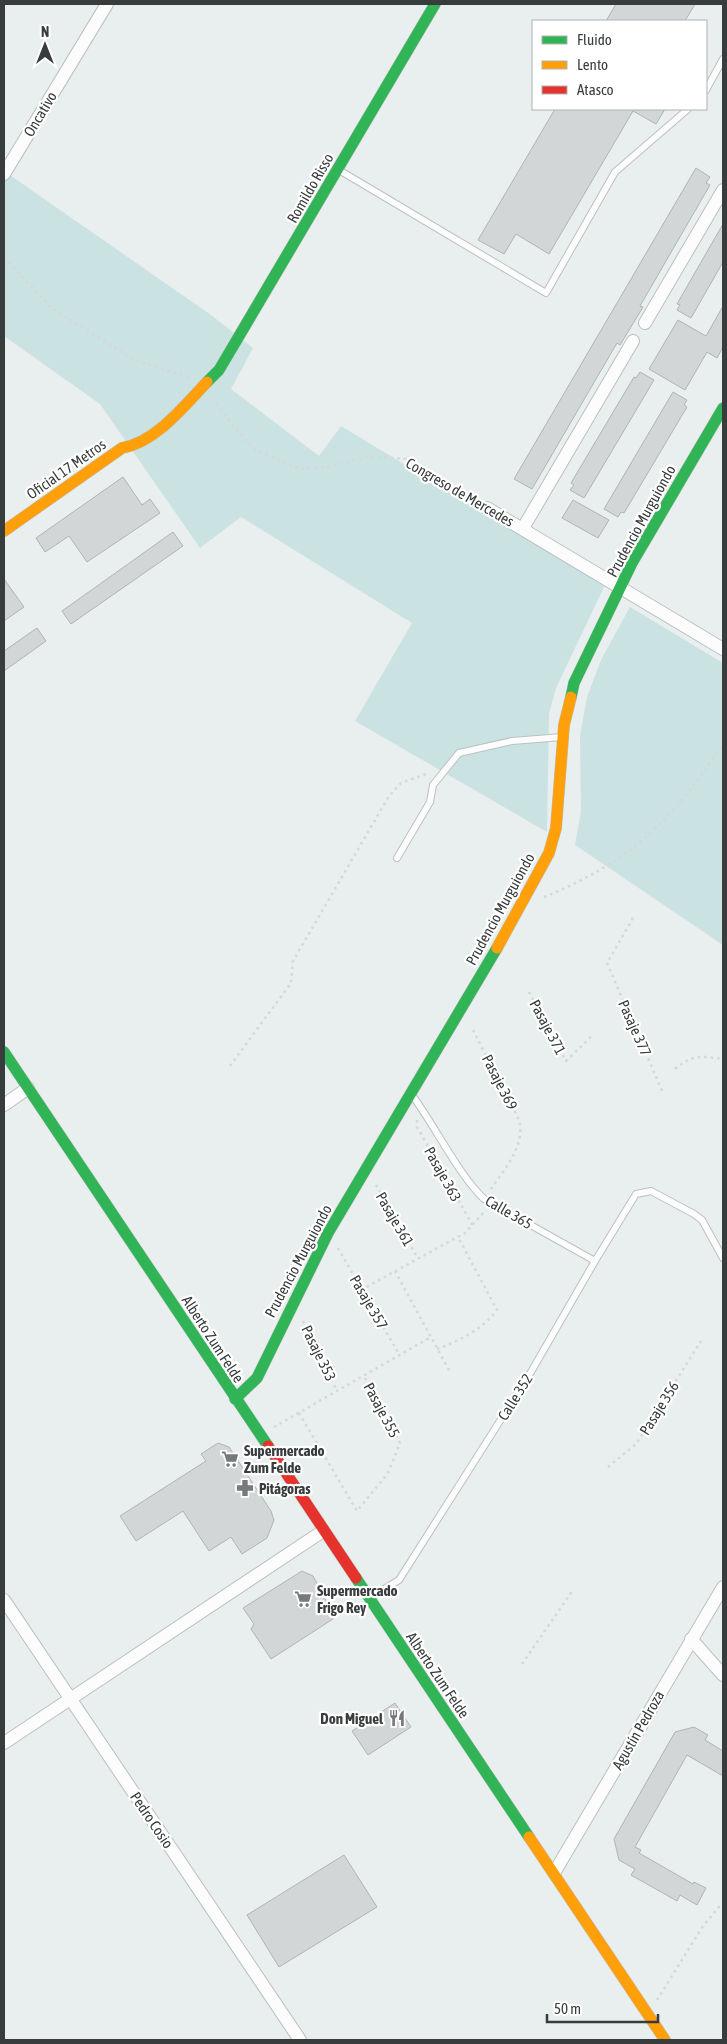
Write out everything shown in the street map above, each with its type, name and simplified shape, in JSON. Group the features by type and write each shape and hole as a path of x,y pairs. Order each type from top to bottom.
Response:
{"street":[{"name":"Oncativo","path":"4,174 107,4"},
{"name":"Romildo Risso","path":"122,448 135,446 174,416 205,382 219,370 242,334 435,4"},
{"path":"645,323 723,190"},
{"path":"523,528 633,341"},
{"name":"Prudencio Murguiondo","path":"234,1399 257,1378 328,1233 522,906 549,853 559,808 563,737 574,682 621,589 632,563 723,408"},
{"name":"Oficial 17 Metros","path":"4,531 122,448"},
{"name":"Congreso de Mercedes","path":"487,508 723,649"},
{"name":"Alberto Zum Felde","path":"4,1052 323,1532 666,2040"},
{"path":"4,1105 28,1088"},
{"path":"4,1743 323,1532"},
{"name":"Agustín Pedroza","path":"554,1873 723,1587"},
{"name":"Pedro Cosio","path":"4,1600 300,2040"},
{"path":"691,1639 723,1675"}],"lane":[{"path":"707,88 723,59"},
{"path":"338,170 546,293 615,172 687,110"},
{"path":"397,858 430,802 433,785 452,758 465,750 512,741 563,737"},
{"name":"Calle 365","path":"410,1092 428,1116 471,1186 484,1199 595,1261"},
{"name":"Calle 352","path":"369,1598 400,1580 531,1372 634,1197 640,1192 651,1191 694,1214 702,1220 723,1258"}],"path":[{"path":"4,258 52,308 132,359 205,382"},
{"name":"Congreso de Mercedes","path":"205,382 214,402 252,448 300,469 333,466 369,456 406,459 487,508"},
{"path":"522,906 580,882 630,851 674,810 723,744"},
{"path":"230,1066 291,983 293,962 389,796 402,783 434,772 440,775"},
{"name":"Pasaje 377","path":"633,918 606,963 663,1093"},
{"name":"Pasaje 371","path":"529,992 566,1062 591,1037"},
{"name":"Pasaje 369","path":"473,1030 520,1120 521,1137 514,1153 484,1199"},
{"path":"675,1069 688,1059 699,1056 723,1058"},
{"name":"Pasaje 363","path":"417,1120 417,1126 473,1226"},
{"name":"Pasaje 361","path":"372,1182 377,1186 417,1257"},
{"path":"361,1290 417,1257 458,1237 473,1226 491,1203"},
{"path":"437,1349 454,1343 480,1327 497,1310 458,1237"},
{"name":"Pasaje 357","path":"338,1248 400,1356"},
{"path":"395,1271 450,1372"},
{"name":"Pasaje 353","path":"300,1315 337,1391"},
{"path":"276,1426 431,1338"},
{"name":"Pasaje 356","path":"608,1467 636,1444 701,1341"},
{"name":"Pasaje 355","path":"299,1413 357,1511 388,1472 400,1443 364,1376"},
{"path":"522,1664 573,1590"},
{"path":"648,2014 703,1926 723,1902"}],"shaded area":[{"path":"4,171 211,315 253,348 231,389 319,456 341,426 602,584 604,587 556,688 549,714 547,832 355,721 412,623 241,517 200,548 100,404 4,336"},
{"path":"630,607 723,663 723,945 575,845 581,811 580,736 587,697 601,660"}],"building":[{"path":"616,4 695,4 686,20 607,20"},
{"path":"554,110 664,110 656,124 633,111 549,254 516,234 504,254 478,240"},
{"path":"696,168 710,177 706,183 710,185 640,306 643,307 620,345 617,343 532,489 514,479"},
{"path":"723,224 723,262 691,318 677,310 680,305 677,304"},
{"path":"723,306 723,347 717,358 707,352 685,390 649,369 678,320 706,336"},
{"path":"640,372 654,380 584,498 570,490 574,485 571,483 634,377 636,378"},
{"path":"673,392 687,400 684,405 687,407 624,513 621,512 618,517 604,509"},
{"path":"123,477 142,505 150,499 160,513 87,562 69,536 45,552 36,538"},
{"path":"573,500 609,520 598,538 562,518"},
{"path":"173,532 183,546 71,624 62,611"},
{"path":"4,579 24,607 4,621"},
{"path":"37,628 46,641 4,671 4,651"},
{"path":"218,1443 229,1447 271,1511 274,1520 267,1538 242,1554 231,1537 209,1551 183,1511 136,1541 120,1516 206,1461 201,1454"},
{"path":"302,1571 313,1576 333,1614 333,1619 271,1659 251,1629 254,1624 243,1608"},
{"path":"395,1703 411,1727 368,1755 352,1731"},
{"path":"694,1727 708,1735 705,1740 723,1751 723,1776 687,1755 635,1847 641,1850 639,1853 693,1884 694,1882 706,1888 697,1905 680,1895 677,1901 631,1875 635,1869 619,1860 614,1839 675,1732"},
{"path":"344,1855 377,1907 279,1967 247,1915"}],"traffic: fast":[{"path":"207,382 219,370 435,4"},
{"path":"571,697 574,683 632,563 723,408"},
{"path":"235,1399 257,1378 328,1233 497,948"},
{"path":"4,1052 268,1446"},
{"path":"356,1578 529,1837"}],"traffic: slow":[{"path":"4,531 122,448 146,439 158,431 207,382"},
{"path":"497,948 549,853 556,828 564,725 571,697"},
{"path":"529,1837 665,2040"}],"traffic: jam":[{"path":"268,1446 356,1578"}],"place":[{"name":"Supermercado Zum Felde","path":"230,1459"},
{"name":"Pitágoras","path":"245,1488"},
{"name":"Supermercado Frigo Rey","path":"303,1599"},
{"name":"Don Miguel","path":"397,1718"}]}
